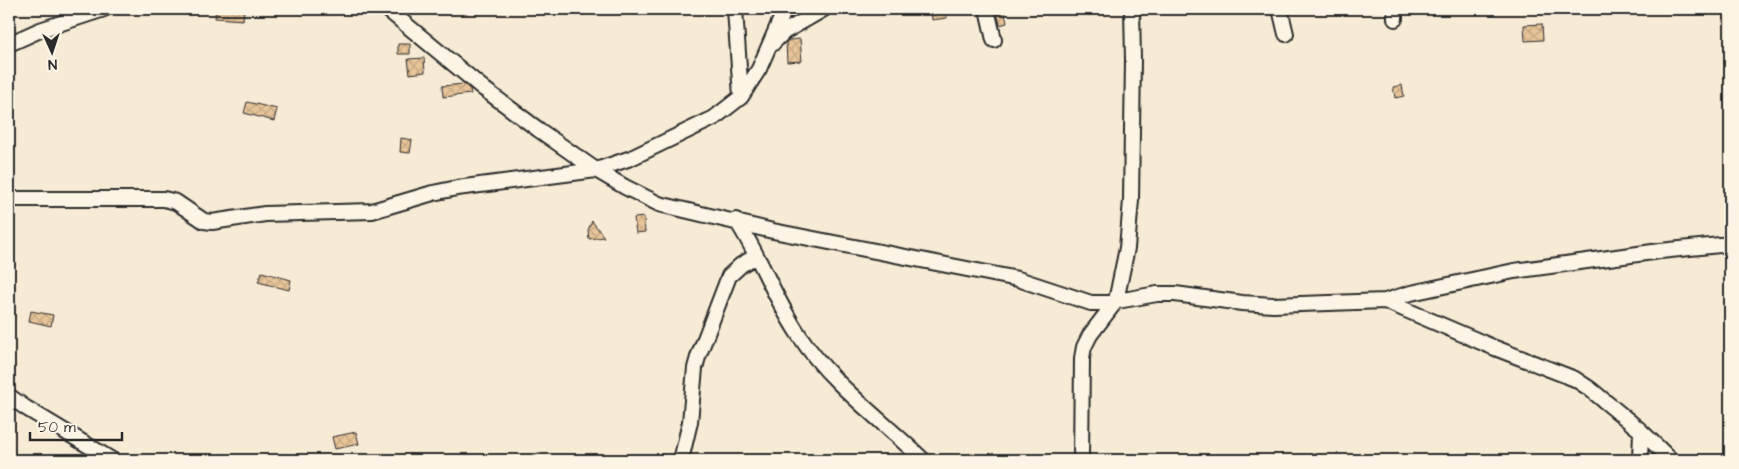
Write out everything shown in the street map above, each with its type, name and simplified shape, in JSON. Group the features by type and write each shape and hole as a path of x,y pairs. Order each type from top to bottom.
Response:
{"street":[{"path":"9,44 40,30 104,9"},
{"path":"387,9 484,89 596,170 659,204 736,220 773,230 1018,279 1091,303 1099,304 1157,294 1175,294 1273,305 1385,301 1411,293 1514,271 1660,251 1730,244"},
{"path":"735,9 742,97"},
{"path":"9,199 164,199 176,202 204,221 212,222 265,214 372,211 433,192 596,170 631,158 714,118 742,97 760,69 785,9"},
{"path":"768,48 784,32 824,9"},
{"path":"987,9 994,40"},
{"path":"1081,460 1082,358 1084,347 1090,335 1116,301 1127,248 1131,200 1132,9"},
{"path":"1280,9 1286,34"},
{"path":"736,220 748,238 778,300 800,336 842,385 923,460"},
{"path":"681,460 690,422 695,368 698,356 730,276 741,265 756,256"},
{"path":"1385,301 1495,348 1575,379 1641,431 1671,460"},
{"path":"9,396 112,460"},
{"path":"1640,460 1641,431"}],"building":[{"path":"216,9 244,11 243,20 215,18"},
{"path":"946,9 947,18 932,20 931,11"},
{"path":"996,9 1004,9 1007,23 1000,25"},
{"path":"1542,24 1543,40 1525,41 1524,25"},
{"path":"800,39 802,61 787,62 786,42"},
{"path":"398,44 410,44 410,54 398,54"},
{"path":"424,58 425,72 410,74 408,59"},
{"path":"464,84 470,89 471,94 443,97 442,86"},
{"path":"1402,85 1404,96 1395,98 1393,87"},
{"path":"247,102 277,109 274,121 244,113"},
{"path":"401,138 412,140 410,153 400,152"},
{"path":"644,217 645,232 636,233 634,218"},
{"path":"592,221 604,237 589,239 588,230"},
{"path":"262,272 291,280 289,290 258,282"},
{"path":"31,311 53,315 51,326 29,321"},
{"path":"356,432 359,444 335,449 332,437"}]}
